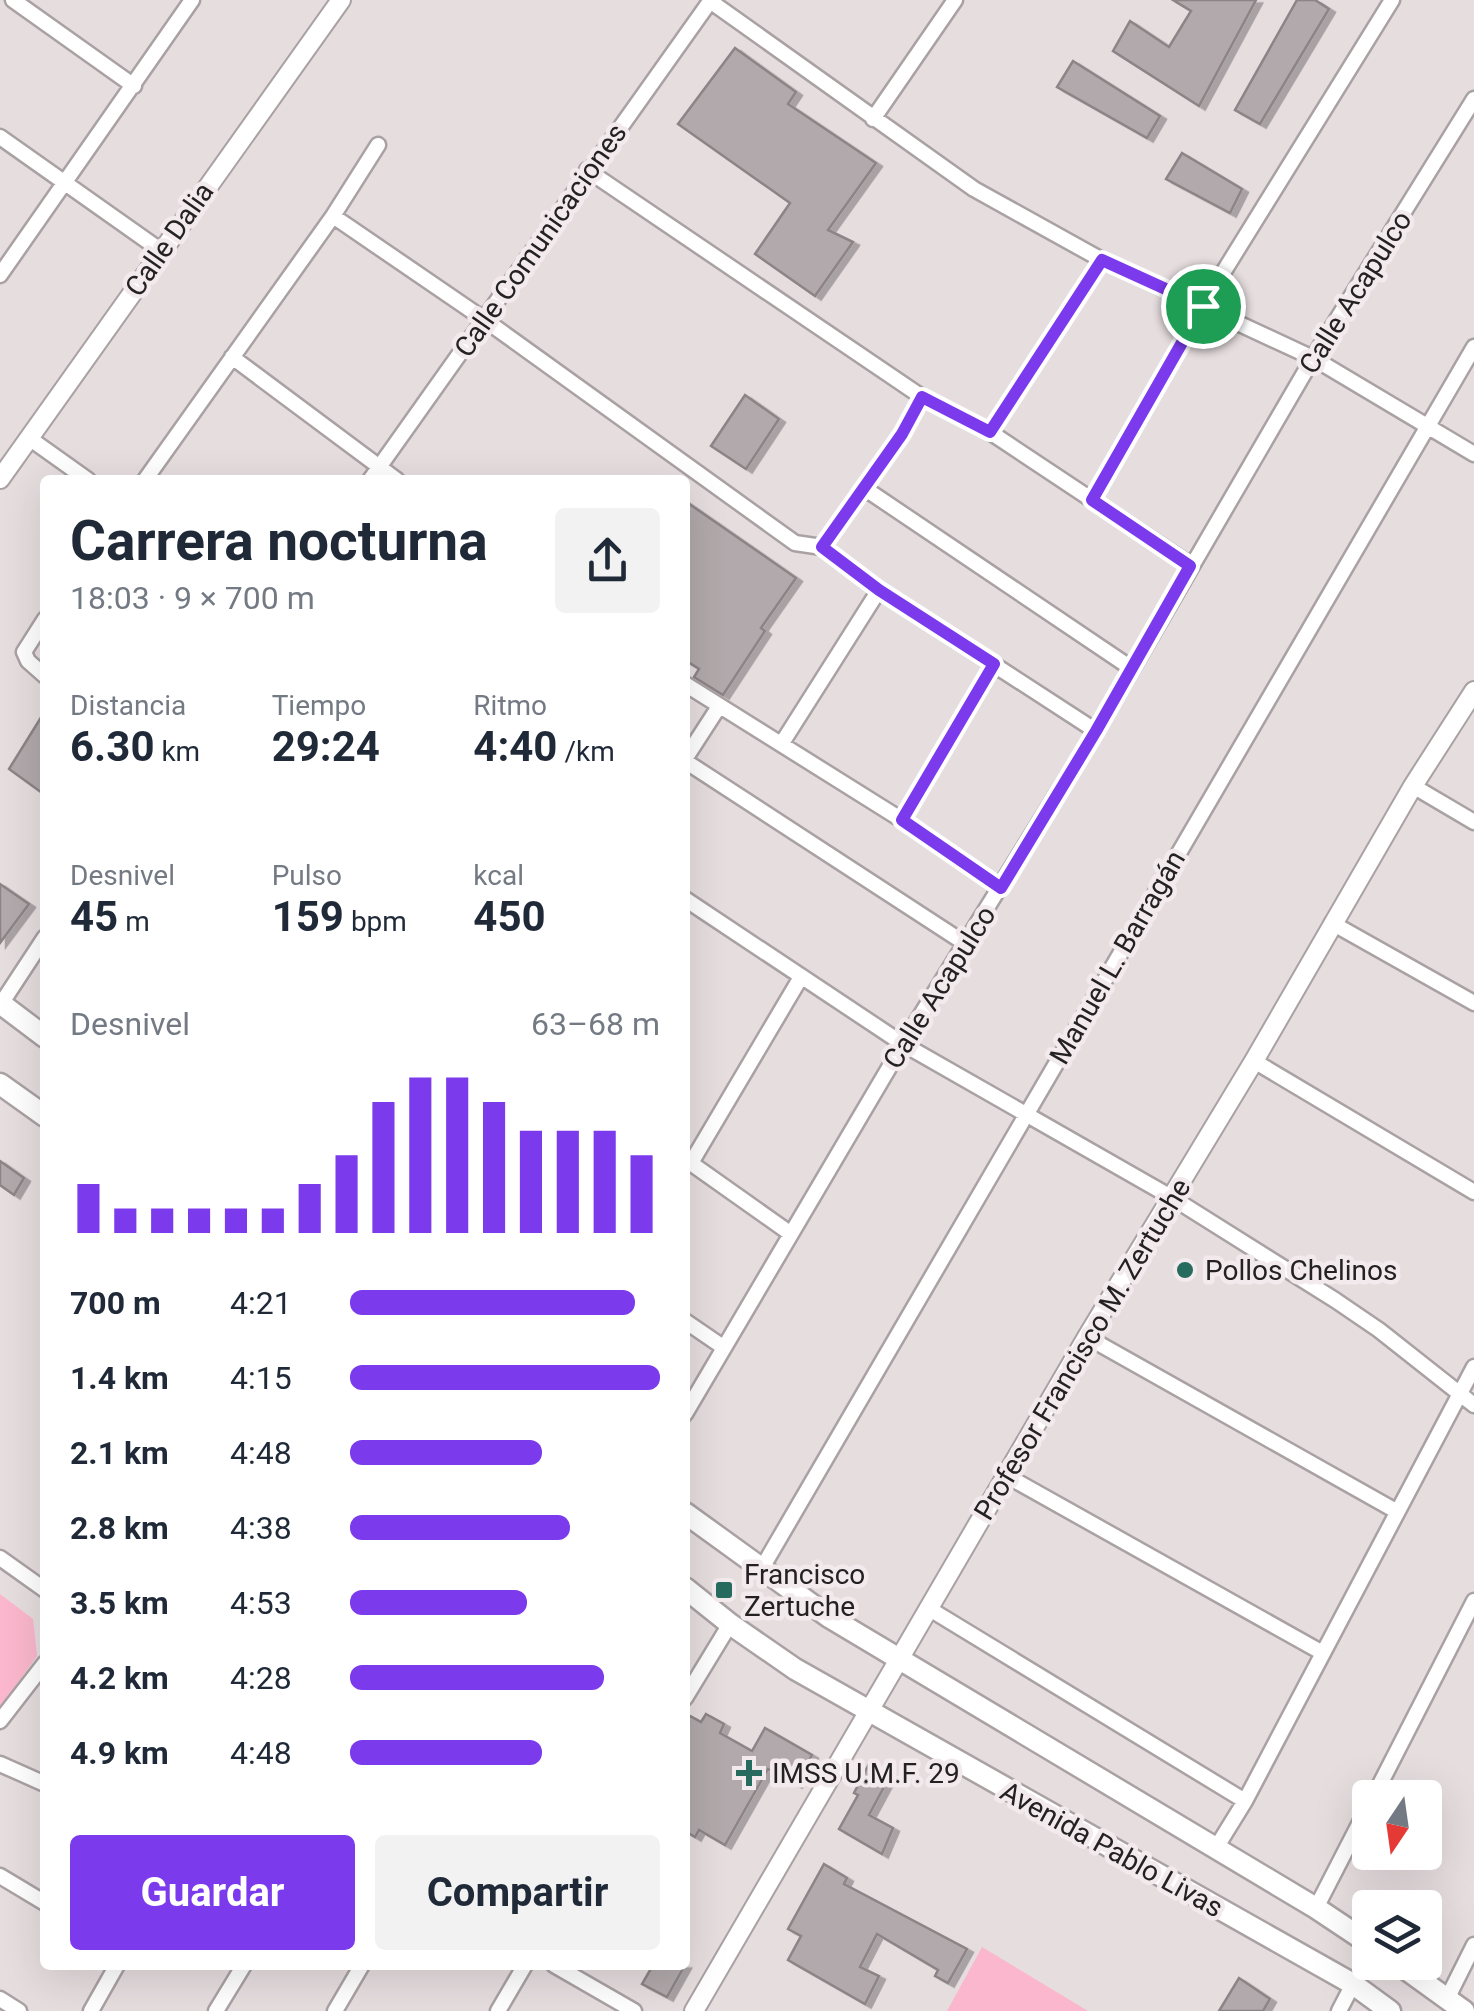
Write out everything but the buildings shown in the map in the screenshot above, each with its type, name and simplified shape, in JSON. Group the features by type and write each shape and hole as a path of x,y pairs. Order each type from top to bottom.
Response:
{"main road":[{"path":"0,1004 40,1033"},
{"path":"0,1084 40,1112"},
{"name":"Avenida Pablo Livas","path":"690,1517 828,1617 1352,1932"},
{"name":"Avenida Pablo Livas","path":"690,1592 795,1669 1354,1984 1390,2011"},
{"path":"1421,1980 1455,2005"}],"street":[{"path":"14,0 134,86"},
{"path":"0,275 192,0"},
{"name":"Calle Dalia","path":"0,479 341,0"},
{"path":"710,0 974,189 1102,260 1313,358 1474,454"},
{"name":"Calle Comunicaciones","path":"374,474 710,0"},
{"path":"872,119 955,0"},
{"path":"1092,500 1203,306 1392,0"},
{"name":"Calle Acapulco","path":"690,1405 904,1044 1096,731 1313,358 1474,99"},
{"path":"0,137 160,250"},
{"path":"149,475 333,216 378,145"},
{"path":"587,170 922,397 990,432 1190,566"},
{"path":"333,216 795,542 822,547 879,590 1096,731"},
{"path":"990,432 1102,260"},
{"name":"Manuel L. Barragán","path":"762,1568 1474,347"},
{"path":"232,358 374,474"},
{"path":"822,547 902,434 922,397"},
{"path":"29,438 81,475"},
{"path":"864,488 1131,668"},
{"path":"782,743 879,590"},
{"path":"40,626 26,645 25,656 40,671"},
{"path":"902,820 994,664"},
{"path":"690,688 902,820 1001,888"},
{"name":"Profesor Francisco M. Zertuche","path":"694,2011 1086,1337 1474,690"},
{"path":"690,752 718,708"},
{"path":"690,763 966,944"},
{"path":"1414,786 1474,822"},
{"path":"690,905 904,1044 1172,1198 1379,1330 1474,1405"},
{"path":"1332,922 1474,1003"},
{"path":"0,1004 40,944"},
{"path":"690,1158 801,977"},
{"path":"1254,1061 1474,1192"},
{"path":"690,1162 791,1234"},
{"path":"690,1324 723,1347"},
{"path":"1086,1337 1396,1512"},
{"path":"1216,1848 1245,1802 1474,1367"},
{"path":"1007,1476 1321,1652"},
{"path":"0,1558 40,1586"},
{"path":"1382,1780 1474,1601"},
{"path":"928,1608 1245,1802"},
{"path":"690,1690 730,1624"},
{"path":"0,1721 40,1674"},
{"path":"0,1764 40,1782"},
{"path":"1316,1908 1352,1839"},
{"path":"0,1876 40,1900"},
{"path":"1455,2005 1474,1945"},
{"path":"90,2011 115,1970"},
{"path":"216,2011 241,1970"},
{"path":"335,2011 359,1970"},
{"path":"498,2011 522,1970"},
{"path":"563,1970 634,2011"},
{"path":"1339,2011 1354,1984"},
{"path":"0,1999 19,2011"}],"shaded area":[{"path":"0,1594 33,1619 37,1656 0,1707"},
{"path":"982,1947 1088,2011 947,2011"}],"place":[{"name":"Pollos Chelinos","path":"1185,1270"},
{"name":"Francisco Zertuche","path":"724,1590"},
{"name":"IMSS U.M.F. 29","path":"749,1773"}],"route":[{"path":"1102,260 1203,306 1092,500 1190,566 1001,888 902,820 994,664 879,590 822,547 902,434 922,397 990,432 1102,260"}]}
